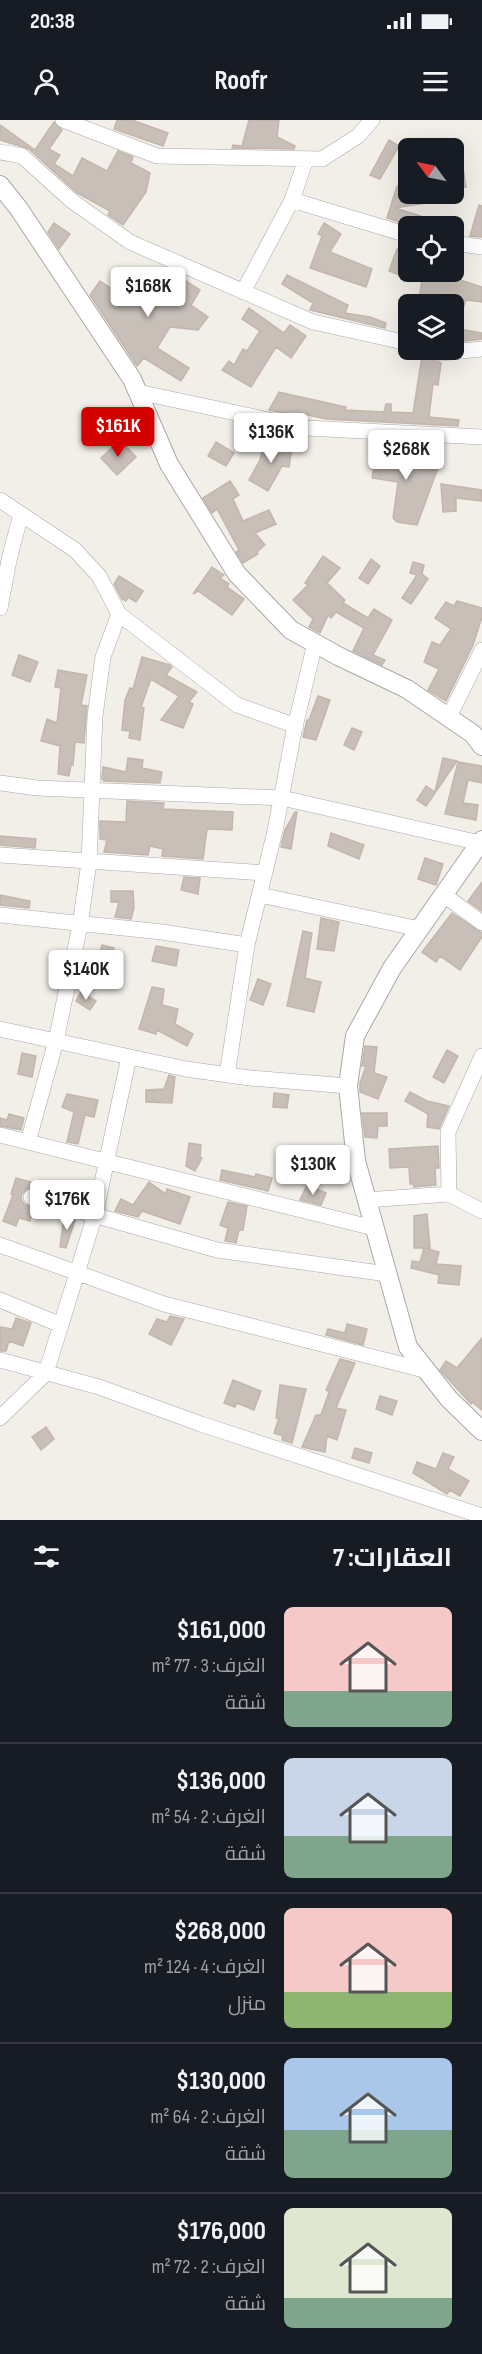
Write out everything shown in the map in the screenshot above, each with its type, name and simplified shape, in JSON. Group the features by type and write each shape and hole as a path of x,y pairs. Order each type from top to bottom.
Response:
{"street":[{"path":"63,120 158,156 306,159 322,159 358,136 372,120"},
{"path":"0,152 22,156 72,201 130,242 314,322 398,341"},
{"path":"243,292 292,200 306,159"},
{"path":"0,185 19,209 132,379 169,464 237,574 291,630 407,689 473,734 482,746"},
{"path":"292,200 398,232"},
{"path":"464,245 482,247"},
{"path":"464,351 482,349"},
{"path":"138,392 306,428 482,437"},
{"path":"0,500 75,550 99,576 119,614 237,705 296,726"},
{"path":"0,608 21,514"},
{"path":"28,1142 56,1041 80,925 89,862 95,716 103,657 119,614"},
{"path":"227,1075 247,945 282,798 315,643"},
{"path":"449,717 482,650"},
{"path":"0,783 37,788 93,791 282,798 481,842 392,968 354,1036 348,1086 356,1161 408,1347 450,1399 482,1431"},
{"path":"0,855 265,873"},
{"path":"260,895 420,928"},
{"path":"444,895 482,923"},
{"path":"0,915 162,932 247,945"},
{"path":"0,1029 186,1069 348,1086"},
{"path":"449,1194 448,1132 482,1056"},
{"path":"0,1418 46,1373 95,1215 129,1057"},
{"path":"0,1135 374,1228"},
{"path":"366,1200 449,1194 482,1211"},
{"path":"31,1197 216,1250 387,1274"},
{"path":"0,1245 164,1304 428,1371"},
{"path":"0,1300 61,1325"},
{"path":"0,1360 99,1387 201,1424 482,1516"}],"building":[{"path":"117,120 132,120 168,133 163,146 114,129"},
{"path":"249,120 279,120 277,137 295,146 294,149 232,148 233,145 242,146"},
{"path":"54,122 62,130 49,149 60,155 54,164 73,176 82,158 107,171 118,151 133,157 131,163 150,173 146,192 123,225 108,215 110,211 77,193 29,149 0,140 0,125 35,150"},
{"path":"389,140 398,145 380,179 370,175"},
{"path":"397,186 398,204 420,204 395,208 420,216 398,216 398,222 387,218"},
{"path":"479,205 482,206 482,237 470,236"},
{"path":"54,223 70,234 59,249 48,232"},
{"path":"324,223 341,234 330,252 372,269 366,287 310,268 322,236 318,234"},
{"path":"397,249 398,249 398,274 389,271"},
{"path":"122,270 148,281 159,296 164,289 173,296 183,279 200,290 191,305 208,317 198,330 170,327 157,348 189,368 181,381 144,358 137,366 90,295 100,281 112,289"},
{"path":"287,275 348,305 345,313 370,317 386,323 385,328 310,310 313,303 282,284"},
{"path":"464,281 482,287 482,302 466,300 464,306 464,294 420,294 422,282"},
{"path":"249,308 284,333 290,325 306,336 291,358 276,347 251,387 222,370 229,361 234,365 243,349 247,351 260,331 242,319"},
{"path":"464,330 482,333 482,339 464,341"},
{"path":"421,360 441,363 438,385 433,384 429,417 459,420 458,426 326,419 269,410 279,392 346,407 345,410 384,412 386,404 391,404 391,412 413,413"},
{"path":"120,440 136,457 117,475 101,458"},
{"path":"265,441 292,447 289,467 282,466 268,491 249,480 260,460"},
{"path":"379,441 392,442 391,455 415,454 416,457 441,460 417,525 397,522 393,518 398,482 372,478"},
{"path":"216,442 234,453 226,466 208,456"},
{"path":"230,481 239,495 233,499 243,521 269,510 276,524 255,533 265,545 257,552 258,554 243,563 236,552 239,550 217,509 212,513 203,498"},
{"path":"441,484 482,490 482,501 456,498 456,511 443,512"},
{"path":"323,556 340,568 327,583 345,600 343,603 368,618 374,609 392,620 373,655 385,660 382,665 353,651 364,628 336,612 331,618 328,615 320,633 309,627 313,619 293,600 308,585 305,583"},
{"path":"371,559 380,566 368,584 359,578"},
{"path":"413,562 424,565 422,574 428,579 411,604 402,598 417,575 410,573"},
{"path":"212,567 224,575 220,578 229,584 227,587 244,599 232,615 198,591 193,594"},
{"path":"119,576 143,591 136,602 128,597 126,601 122,599 114,584"},
{"path":"457,601 482,608 482,617 473,645 446,701 428,690 439,669 424,662 432,642 440,645 451,629 435,618 446,602 454,606"},
{"path":"19,655 38,662 30,682 12,675"},
{"path":"142,657 170,665 172,667 166,675 197,692 189,702 193,704 183,728 161,720 179,696 151,679 141,707 144,708 140,740 129,738 130,731 122,730 125,700 130,688 133,689"},
{"path":"58,670 87,675 81,705 87,706 84,743 75,742 73,765 71,765 69,776 58,774 60,746 41,741 47,719 57,723 61,688 55,687"},
{"path":"318,696 330,700 316,740 303,737 307,720 309,720"},
{"path":"352,728 362,732 354,750 344,745"},
{"path":"128,758 143,760 142,768 162,772 160,783 104,781 102,779 103,767 126,772"},
{"path":"443,758 457,761 426,806 417,800 426,786 435,792"},
{"path":"458,762 482,766 482,783 468,780 463,803 478,805 476,820 445,814"},
{"path":"127,801 164,803 163,809 233,812 232,830 207,829 203,859 162,856 163,849 150,846 148,855 104,852 107,840 100,839 100,821 126,822"},
{"path":"297,812 291,849 281,847 285,830"},
{"path":"331,833 364,845 359,859 328,846"},
{"path":"0,836 36,839 35,848 0,845"},
{"path":"425,858 443,864 436,885 418,879"},
{"path":"184,877 200,878 198,894 181,890"},
{"path":"482,882 482,911 468,901"},
{"path":"111,891 133,891 134,908 131,919 115,917 119,902 111,902"},
{"path":"0,895 30,901 29,908 0,905"},
{"path":"452,913 482,933 482,937 460,970 440,956 436,962 422,952"},
{"path":"321,918 339,922 334,951 317,949"},
{"path":"303,931 312,933 305,978 321,982 314,1012 287,1006"},
{"path":"102,945 114,948 109,967 97,964"},
{"path":"156,946 179,950 176,966 152,961"},
{"path":"258,979 271,984 263,1005 250,1000"},
{"path":"152,987 164,989 162,1005 178,1009 175,1024 193,1034 187,1046 157,1030 156,1034 139,1029"},
{"path":"81,992 96,1001 90,1010 76,1001"},
{"path":"365,1046 377,1047 374,1073 387,1077 378,1099 360,1092 360,1083 366,1066 362,1066"},
{"path":"447,1050 458,1056 444,1083 433,1077"},
{"path":"22,1053 36,1056 32,1077 18,1074"},
{"path":"169,1075 175,1077 172,1103 146,1102 146,1090 164,1089"},
{"path":"410,1092 427,1101 449,1106 439,1129 427,1127 428,1114 405,1101"},
{"path":"274,1093 289,1095 287,1108 273,1107"},
{"path":"67,1094 98,1100 94,1117 85,1115 78,1144 67,1142 74,1112 62,1107"},
{"path":"362,1113 387,1113 387,1126 378,1126 377,1138 365,1137"},
{"path":"9,1114 24,1118 21,1130 0,1126 0,1118 7,1120"},
{"path":"189,1143 201,1145 200,1157 202,1158 195,1171 186,1166"},
{"path":"438,1146 439,1168 435,1168 436,1185 414,1187 410,1184 409,1167 390,1168 389,1149"},
{"path":"286,1148 305,1153 303,1164 284,1160"},
{"path":"222,1170 272,1178 268,1191 220,1180"},
{"path":"16,1178 81,1196 80,1201 28,1188 22,1194 21,1199 24,1204 33,1208 30,1221 19,1218 16,1226 3,1221 13,1195 11,1194"},
{"path":"149,1182 166,1194 167,1189 190,1197 180,1224 142,1211 138,1217 115,1211 121,1199 133,1205"},
{"path":"307,1185 326,1193 321,1205 300,1200"},
{"path":"228,1202 247,1206 243,1230 239,1230 236,1243 225,1241 228,1228 220,1225"},
{"path":"427,1214 430,1248 414,1248 414,1216"},
{"path":"64,1216 75,1220 66,1248 60,1247"},
{"path":"424,1248 439,1252 436,1264 461,1266 459,1285 438,1283 439,1275 411,1268 412,1261 420,1262"},
{"path":"170,1316 184,1319 171,1345 149,1334 157,1319 167,1322"},
{"path":"16,1318 31,1323 23,1346 9,1341 6,1351 0,1351 0,1327 12,1329"},
{"path":"347,1324 367,1329 363,1345 326,1335 328,1329 345,1333"},
{"path":"482,1338 482,1410 472,1402 471,1404 440,1370 446,1361 457,1368"},
{"path":"340,1359 355,1363 336,1408 346,1410 337,1440 327,1436 325,1452 302,1447 316,1415 321,1415 329,1392 326,1390"},
{"path":"233,1380 261,1391 254,1410 237,1403 235,1407 224,1403"},
{"path":"280,1385 306,1389 292,1443 282,1440 283,1436 274,1433 279,1418 276,1418"},
{"path":"380,1396 397,1401 392,1415 376,1409"},
{"path":"46,1427 54,1439 41,1450 32,1437"},
{"path":"355,1448 372,1453 369,1463 352,1458"},
{"path":"443,1453 454,1457 448,1469 469,1481 460,1496 450,1490 447,1494 413,1473 417,1462 436,1469"}]}
